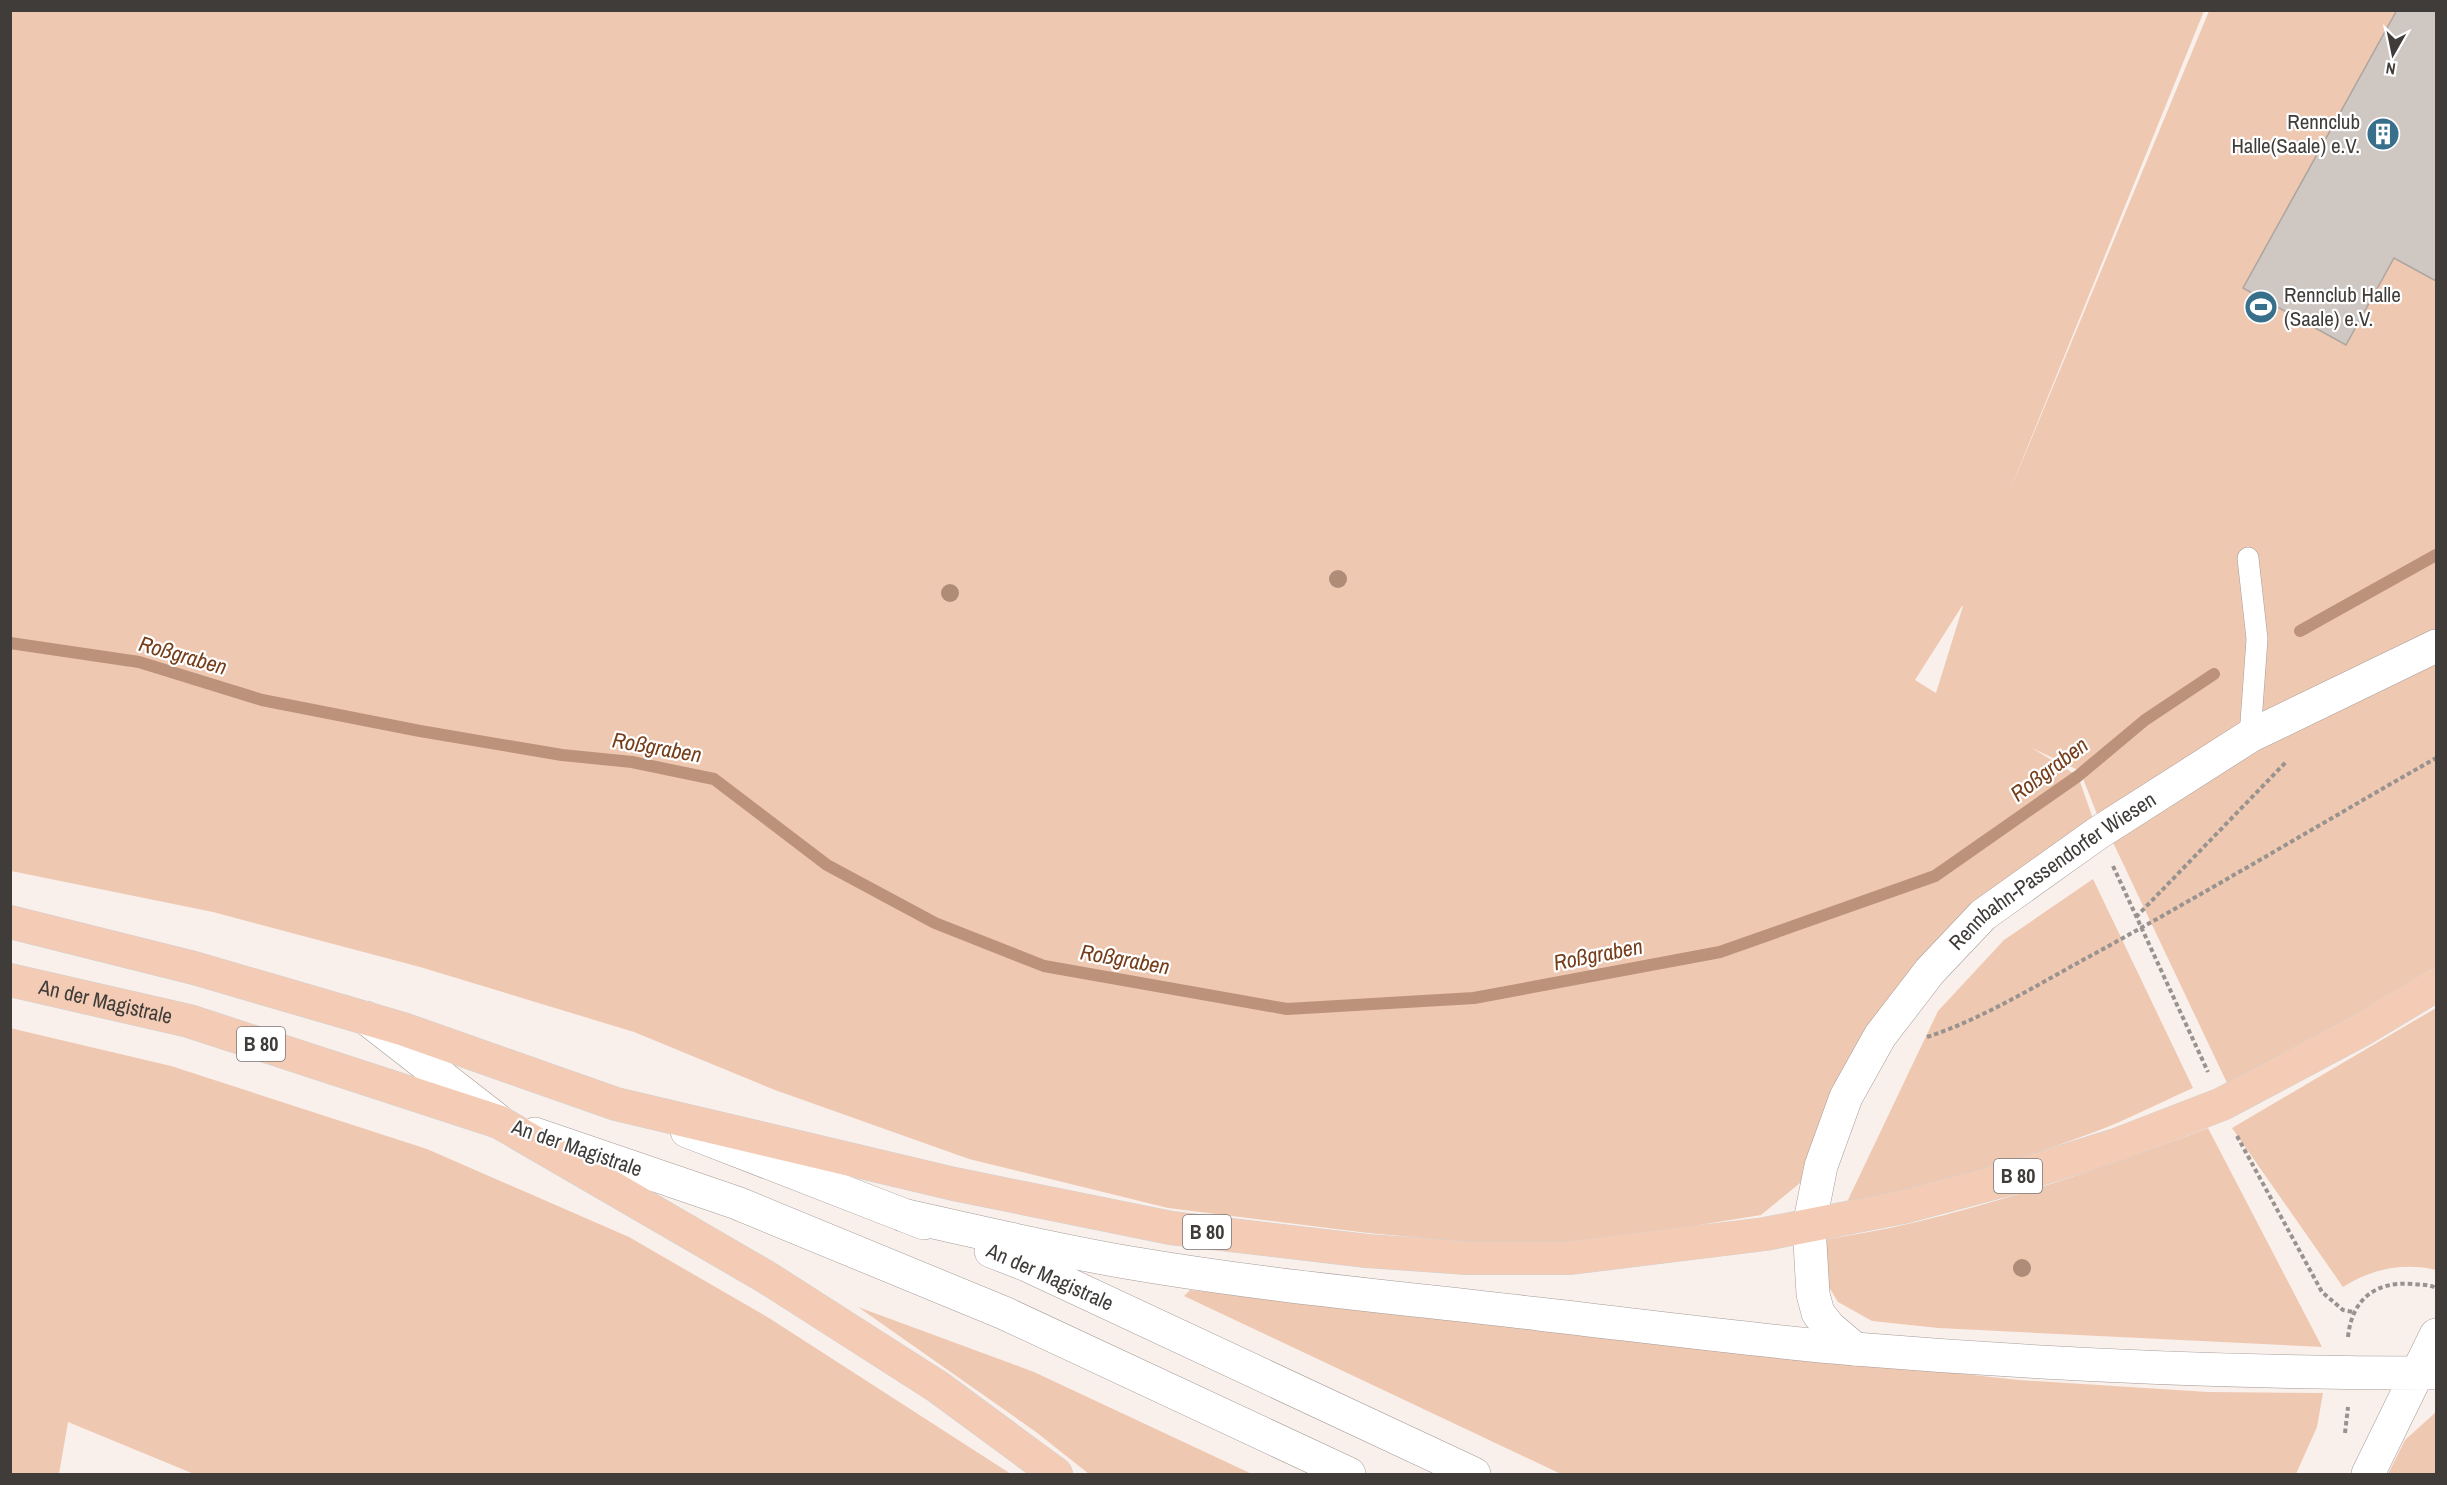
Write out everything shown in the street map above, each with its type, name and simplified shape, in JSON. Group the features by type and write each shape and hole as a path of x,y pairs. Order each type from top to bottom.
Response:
{"main road":[{"name":"Rennbahn-Passendorfer Wiesen","path":"1855,1349 1829,1328 1818,1313 1814,1294 1809,1226 1821,1166 1846,1097 1880,1036 1930,970 1983,915 2098,832 2250,736 2436,646"},
{"name":"B 80","path":"20,924 195,968 365,1017 615,1104 954,1184 1171,1228 1367,1251 1467,1258 1570,1258 1683,1245 1809,1226 1903,1207 2008,1179 2116,1145 2222,1104 2363,1029 2436,985"},
{"name":"An der Magistrale","path":"15,981 189,1021 499,1122 737,1203 994,1308 1349,1474"},
{"path":"365,1017 499,1122"},
{"name":"An der Magistrale","path":"615,1104 1027,1265 1474,1474"},
{"name":"An der Magistrale","path":"499,1122 657,1212 938,1386 1056,1474"},
{"path":"903,1215 1024,1243 1257,1282 1855,1349 2107,1365 2349,1374 2426,1373"},
{"path":"2368,1474 2426,1373 2436,1335"}],"lane":[{"path":"2248,558 2257,639 2250,736"}],"path":[{"path":"2136,917 2292,755"},
{"path":"1926,1038 1946,1031 2021,993 2142,928 2436,758"},
{"path":"2098,832 2232,1128 2322,1292 2343,1310 2353,1312"},
{"path":"2348,1341 2353,1312 2370,1292 2390,1284 2434,1287"},
{"path":"2342,1440 2348,1418 2349,1395"}],"shaded area":[{"path":"10,11 2204,11 2008,495 2209,11 2436,11 2436,993 2236,1102 2109,834 2102,827 2080,771 2032,748 2078,776 2098,833 1930,971 1821,1166 1761,1215 1669,1230 1564,1243 1467,1242 1368,1233 1168,1208 969,1159 775,1090 634,1032 420,967 213,912 11,871","holes":["1963,606 1936,693 1915,680"]},
{"path":"2093,879 2193,1088 2110,1126 2014,1160 1947,1179 1847,1202 1938,1011 2004,940"},
{"path":"2436,1008 2436,1270 2412,1267 2388,1269 2365,1276 2343,1287 2232,1128"},
{"path":"10,1028 171,1066 427,1149 629,1237 769,1318 1011,1474 194,1474 68,1422 59,1474 11,1474"},
{"path":"2208,1128 2322,1347 1938,1328 1872,1321 1838,1302 1824,1279 1822,1240 1901,1226 1950,1214 2098,1168"},
{"path":"1190,1290 2019,1380 2208,1392 2323,1393 2317,1427 2296,1474 1561,1474 1184,1296"},
{"path":"858,1307 1034,1372 1252,1474 1089,1474 1036,1432"},
{"path":"2436,1412 2436,1474 2388,1474 2405,1440"}],"building":[{"name":"Rennclub Halle(Saale) e.V.","path":"2397,10 2436,10 2436,281 2394,258 2346,345 2243,288"}],"waterway":[{"name":"Roßgraben","path":"2300,631 2436,555"},
{"name":"Roßgraben","path":"10,643 139,662 262,700 420,731 562,755 632,762 714,779 827,865 935,923 1044,966 1287,1009 1474,998 1720,952 1935,876 2078,776 2145,720 2214,674"}],"place":[{"name":"Rennclub Halle(Saale) e.V.","path":"2383,134"},
{"name":"Rennclub Halle (Saale) e.V.","path":"2261,307"}]}
